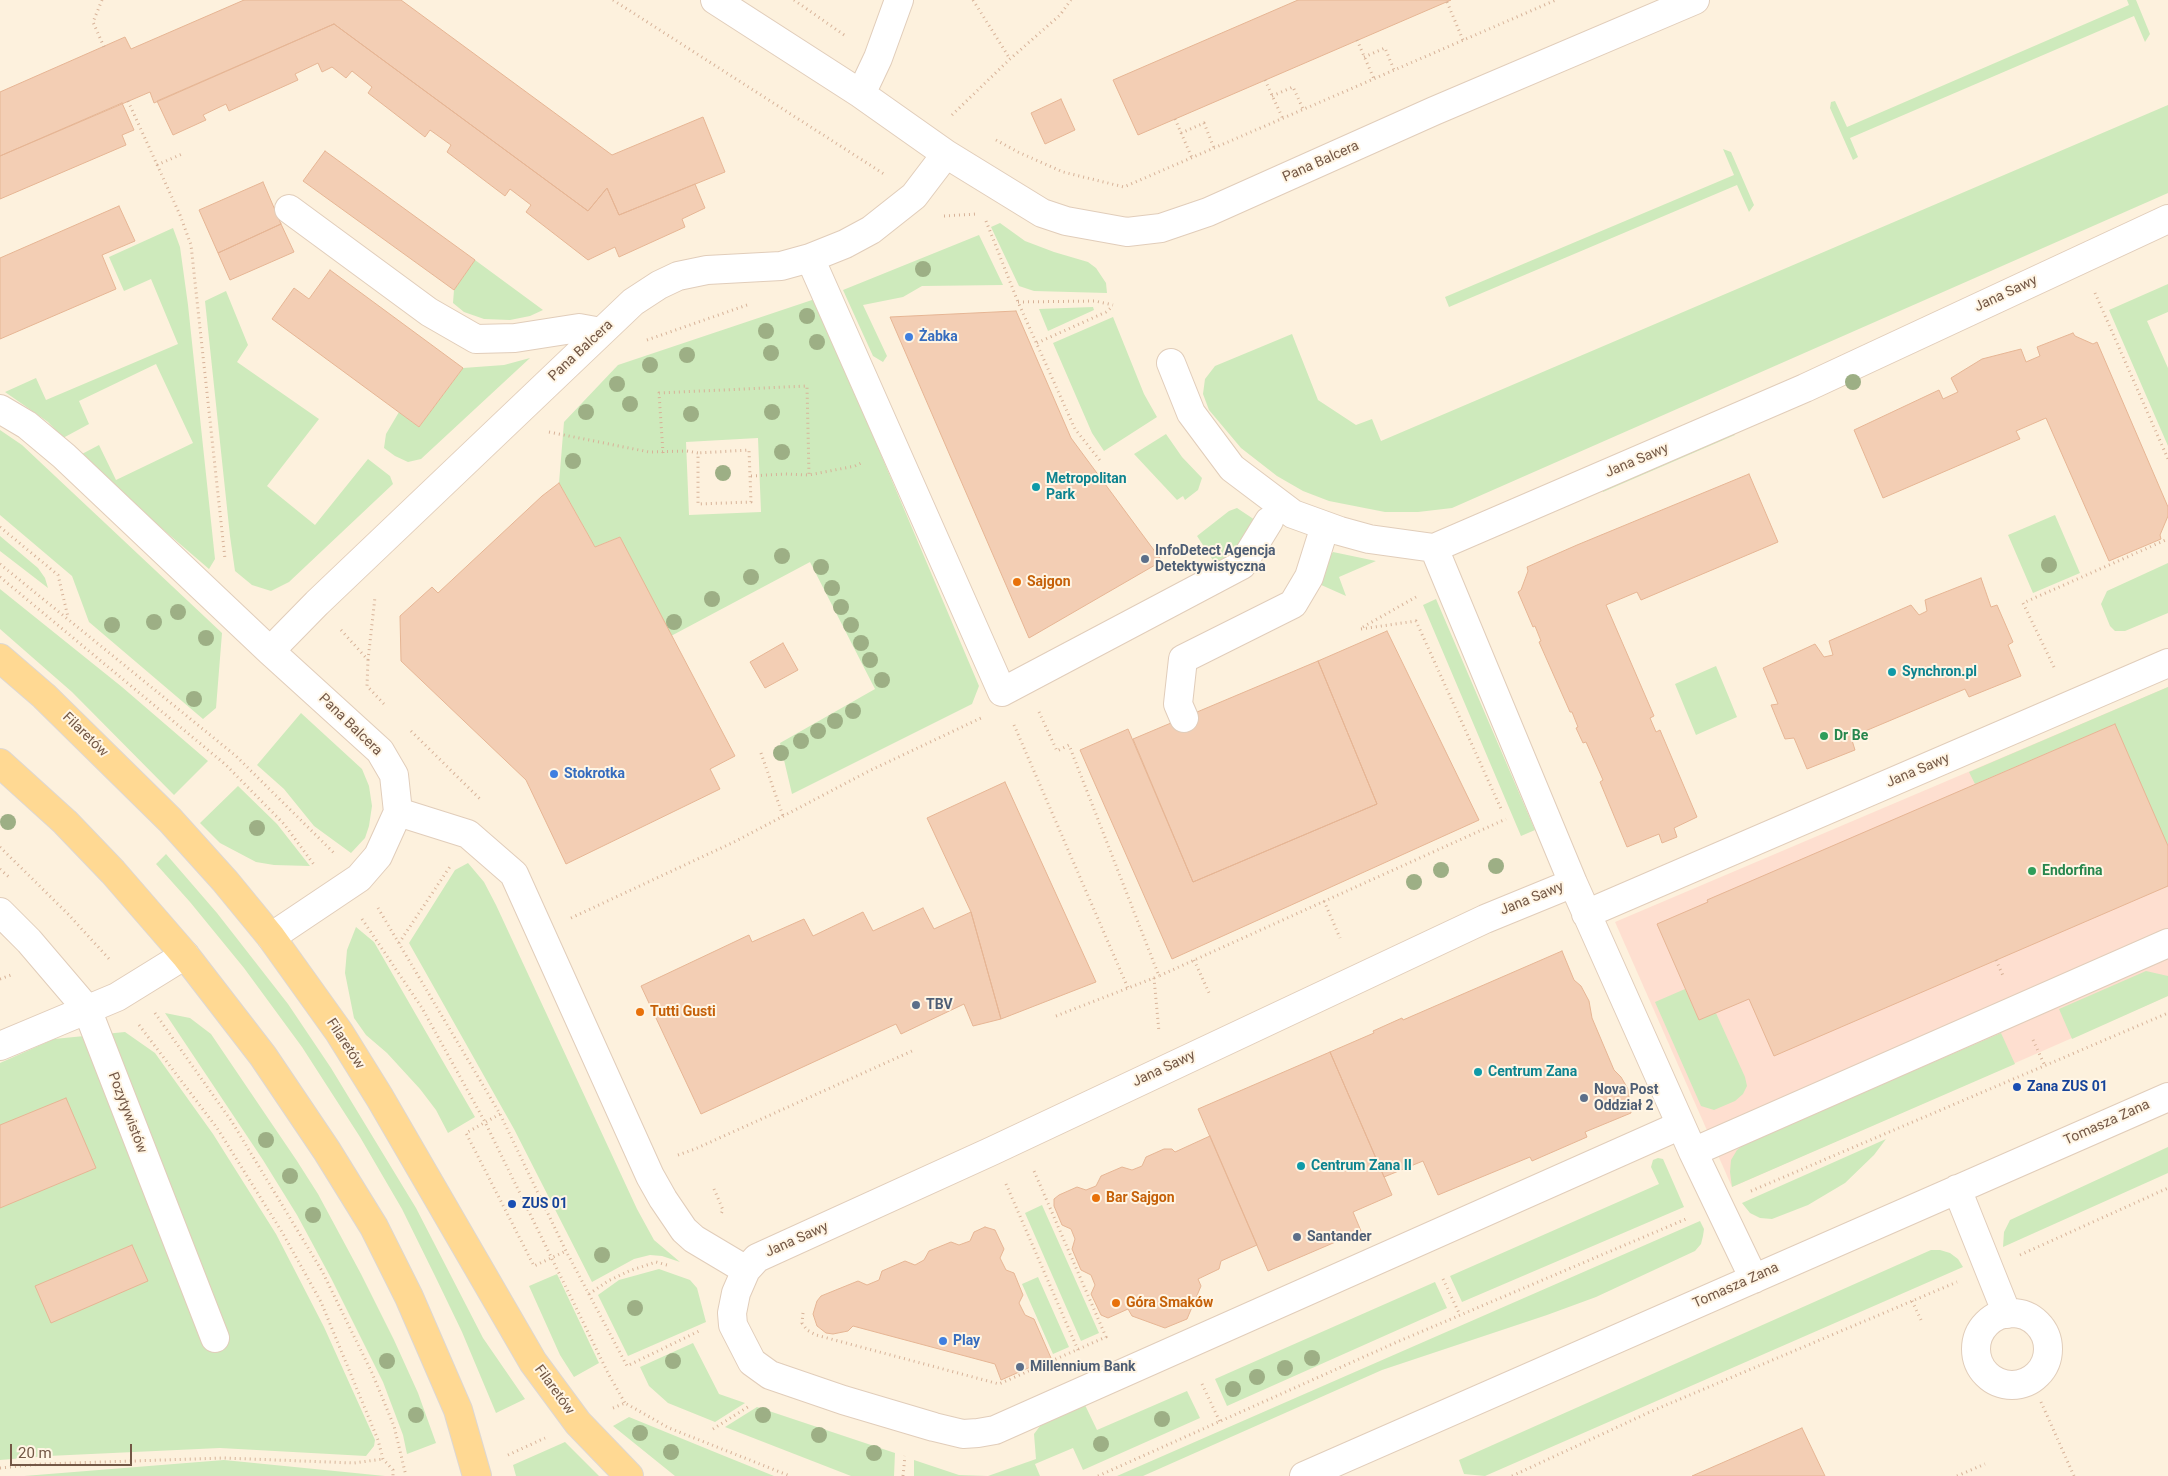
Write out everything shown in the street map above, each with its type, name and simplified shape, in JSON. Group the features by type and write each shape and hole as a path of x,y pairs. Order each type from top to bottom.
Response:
{"main road":[{"name":"Filaretów","path":"0,658 44,696 170,820 225,881 271,937 339,1032 380,1098 533,1362 578,1423 629,1476"},
{"path":"0,763 65,822 113,872 185,955 263,1056 327,1151 374,1227 442,1371 458,1410 477,1476"}],"street":[{"name":"Pana Balcera","path":"715,0 861,94 946,154 1042,213 1066,221 1127,232 1161,228 1208,212 1434,111 1694,0"},
{"path":"861,94 878,58 899,0"},
{"name":"Pana Balcera","path":"270,651 332,589 633,302 659,285 678,276 707,270 781,266 810,258 845,244 870,230 914,196 946,154"},
{"path":"289,209 429,312 476,340 515,338 579,328 601,332"},
{"name":"Jana Sawy","path":"1754,1279 1693,1152 1586,914 1434,548 1805,388 2168,219"},
{"path":"810,258 1002,692 1242,565 1269,521"},
{"path":"1171,363 1191,413 1232,468 1293,514 1369,539 1434,548"},
{"name":"Pana Balcera","path":"0,409 27,425 45,439 270,651 380,751 394,775 398,812"},
{"path":"1184,718 1178,704 1183,659 1293,604 1309,577 1325,526"},
{"name":"Jana Sawy","path":"1586,914 2168,663"},
{"path":"271,937 349,885 378,856 398,812 468,834 514,874 650,1176 663,1199 684,1230 694,1239 752,1264 736,1293 732,1313 733,1325 752,1362 770,1375 842,1400 963,1434 978,1433 1004,1426 1681,1125"},
{"name":"Jana Sawy","path":"752,1264 1485,919 1573,883"},
{"name":"Pozytywistów","path":"0,912 29,941 86,1009 215,1338"},
{"path":"1693,1152 2168,943"},
{"path":"0,1046 125,992 185,955"},
{"name":"Tomasza Zana","path":"1304,1476 2168,1097"},
{"path":"1957,1189 2007,1314"}],"path":[{"path":"102,0 92,22 104,47"},
{"path":"613,0 888,177"},
{"path":"794,0 878,58"},
{"path":"973,0 1010,58"},
{"path":"952,115 1010,58 1060,15 1071,0"},
{"path":"993,138 1018,152 1063,172 1124,187 1556,0"},
{"path":"1447,2 1463,40"},
{"path":"1357,40 1374,79"},
{"path":"1364,57 1385,48 1394,70"},
{"path":"1265,80 1283,119"},
{"path":"1272,96 1294,87 1303,109"},
{"path":"128,101 180,215 191,245 226,565"},
{"path":"944,109 960,120"},
{"path":"1175,119 1192,158"},
{"path":"1180,133 1204,124 1214,148"},
{"path":"157,165 182,154"},
{"path":"984,214 1018,302 1075,429 1102,464"},
{"path":"2093,289 2168,459"},
{"path":"1018,302 1095,301 1113,305 1106,312 1037,343"},
{"path":"663,453 659,393 807,386 809,476"},
{"path":"544,432 663,453 749,450 751,502 698,504 698,453"},
{"path":"751,476 785,474 809,476 855,466 870,458"},
{"path":"0,527 58,575 68,618"},
{"path":"2054,667 2023,603 2168,539"},
{"path":"0,564 236,756 349,885 500,1114 566,1251 627,1366 704,1328"},
{"path":"0,577 226,765 284,824 315,866 349,885 361,917 422,1008 485,1122 553,1256 609,1375 626,1403"},
{"path":"1422,594 1361,629 1416,621 1509,827"},
{"path":"1024,680 1058,751 1070,746 1159,976"},
{"path":"539,932 734,842 869,771 989,715"},
{"path":"1010,716 1128,988"},
{"path":"761,753 783,816"},
{"path":"1056,1016 1159,976 1506,819"},
{"path":"0,847 68,914 125,992 217,1128 282,1232 321,1302 378,1440 383,1458 393,1470 393,1476"},
{"path":"0,869 14,882"},
{"path":"1324,901 1340,938"},
{"path":"1194,960 1210,995"},
{"path":"1154,978 1163,1070"},
{"path":"125,992 164,1024 232,1122 322,1271 372,1373 394,1426 406,1476"},
{"path":"1098,1476 1460,1315 2168,1013"},
{"path":"676,1154 683,1155 912,1051"},
{"path":"500,1114 466,1133 534,1266 566,1251"},
{"path":"803,1313 802,1323 807,1330 816,1335 999,1384 1106,1337 1019,1138"},
{"path":"992,1151 1078,1350"},
{"path":"1512,1476 1652,1411 1989,1269 2168,1188"},
{"path":"714,1189 723,1210 720,1217"},
{"path":"589,1294 629,1270 656,1262 676,1267"},
{"path":"1443,1279 1460,1315"},
{"path":"1912,1301 1922,1322"},
{"path":"1202,1384 1220,1422"},
{"path":"2041,1402 2074,1476"},
{"path":"903,1476 905,1456"},
{"path":"0,1468 42,1464 224,1458 354,1463 383,1458"},
{"path":"1958,1476 1985,1464"}],"shaded area":[{"path":"2168,687 2168,996 1732,1187 1615,922"}],"green space":[{"path":"2127,0 2136,0 2150,34 2145,42 2134,16 1850,138 1858,157 1853,160 1830,108 1831,102 1835,101 1847,127 2129,5"},
{"path":"2168,105 2168,193 1452,508 1418,512 1385,512 1329,501 1303,491 1277,476 1241,448 1209,410 1203,394 1205,379 1215,366 1292,334 1318,400 1356,425 1372,419 1381,441"},
{"path":"1723,149 1731,152 1754,205 1749,212 1737,185 1449,307 1445,297 1734,175"},
{"path":"1000,223 1025,241 1088,262 1096,268 1106,283 1107,293 1034,291 1019,286 991,227"},
{"path":"173,228 180,247 188,305 215,559 209,569 115,488 82,454 99,445 116,480 193,443 156,364 79,401 89,424 63,438 48,422 5,392 36,378 46,400 178,344 151,279 124,291 109,257"},
{"path":"979,235 1003,285 922,286 903,297 863,305 887,356 883,362 873,356 843,290"},
{"path":"475,260 543,310 530,316 510,320 484,319 464,312 453,303 454,290"},
{"path":"2168,284 2168,312 2147,321 2168,368 2168,446 2109,310"},
{"path":"226,291 248,345 237,362 319,419 267,486 315,525 368,459 390,476 393,484 289,582 271,591 252,585 235,571 205,301"},
{"path":"815,299 979,686 972,704 792,794 780,743 875,689 810,562 671,636 620,537 595,547 559,483 564,422 618,365","holes":["758,438 761,512 689,515 686,442"]},
{"path":"1093,307 1094,310 1048,331 1039,309"},
{"path":"1113,317 1144,394 1157,417 1104,451 1092,433 1053,343"},
{"path":"530,358 421,459 408,462 384,448 386,434 399,412 419,427 463,368 504,365"},
{"path":"1731,427 1735,435 1603,492 1600,485"},
{"path":"0,430 22,445 222,633 216,708 203,719 89,622 72,576 0,515"},
{"path":"1166,434 1182,457 1202,478 1198,490 1185,500 1183,496 1177,500 1134,454"},
{"path":"1237,508 1258,522 1243,549 1218,568 1197,536 1229,511"},
{"path":"2055,515 2080,573 2033,593 2008,535"},
{"path":"0,536 38,568 45,578 48,588 0,551"},
{"path":"1333,552 1376,561 1339,577 1346,596 1319,584 1325,563"},
{"path":"2168,563 2168,613 2125,631 2115,631 2110,626 2101,604 2107,591"},
{"path":"0,589 122,687 208,761 174,795 72,692 0,629"},
{"path":"1436,599 1535,830 1521,836 1423,605"},
{"path":"1716,666 1737,717 1696,735 1675,684"},
{"path":"2168,687 2168,846 2115,724 1975,784 1969,772"},
{"path":"301,713 362,769 369,786 372,806 369,826 365,838 351,853 314,826 284,789 257,765"},
{"path":"238,786 277,824 310,866 274,865 256,862 220,843 200,823"},
{"path":"166,854 217,913 288,1004 331,1068 416,1208 483,1338 525,1399 496,1413 462,1332 402,1209 360,1137 302,1047 244,968 156,864"},
{"path":"468,863 484,882 496,905 637,1209 654,1240 680,1262 662,1256 650,1255 634,1259 592,1282 514,1129 409,943 455,870"},
{"path":"356,927 374,942 475,1117 448,1133 436,1110 420,1089 387,1053 366,1035 354,1018 345,973 347,950"},
{"path":"2146,971 2168,976 2168,996 2072,1039 2059,1009"},
{"path":"1685,989 1699,1020 1716,1013 1745,1077 1747,1086 1743,1094 1735,1101 1714,1110 1701,1106 1655,1002"},
{"path":"165,1013 190,1018 211,1034 318,1194 394,1340 418,1393 436,1443 407,1454 403,1435 383,1382 297,1215 263,1160"},
{"path":"125,1032 155,1053 213,1134 276,1234 324,1327 375,1440 374,1446 366,1456 220,1448 0,1460 0,1063 54,1039"},
{"path":"2001,1033 2015,1064 1732,1187 1731,1160 1737,1150 1746,1143"},
{"path":"1886,1139 1874,1155 1845,1183 1808,1205 1772,1219 1760,1218 1750,1213 1742,1203"},
{"path":"2168,1147 2168,1173 2003,1247 2004,1232 2010,1220"},
{"path":"1663,1159 1684,1207 1462,1302 1450,1276 1659,1184 1651,1167 1653,1160"},
{"path":"1042,1205 1099,1333 1081,1341 1025,1213"},
{"path":"1700,1221 1704,1229 1703,1236 1701,1244 1695,1251 1596,1297 1382,1370 1143,1476 1117,1476"},
{"path":"1931,1250 1950,1253 1958,1259 1963,1267 1485,1476 1464,1474 1459,1460"},
{"path":"659,1269 690,1280 697,1288 706,1322 628,1356 598,1295 619,1280"},
{"path":"557,1274 599,1363 574,1377 560,1355 529,1286"},
{"path":"1038,1277 1069,1347 1053,1354 1022,1284"},
{"path":"1435,1282 1447,1308 1227,1406 1215,1379"},
{"path":"693,1343 719,1394 745,1403 715,1422 668,1403 649,1386 640,1367"},
{"path":"1187,1391 1200,1418 1083,1470 1073,1448 1035,1464 1040,1476 988,1476 1036,1459 1034,1434 1043,1422 1085,1405 1097,1430"},
{"path":"757,1407 895,1453 894,1476 851,1476 725,1427"},
{"path":"629,1417 774,1476 675,1476 613,1426"},
{"path":"565,1442 599,1476 516,1476 513,1465"},
{"path":"224,1460 385,1476 24,1476"},
{"path":"914,1460 959,1475 988,1476 914,1476"}],"building":[{"path":"244,0 401,0 612,155 703,117 725,172 619,215 607,188 588,211 334,24 154,103 150,92 0,156 0,92 125,37 131,49"},
{"path":"1298,0 1451,0 1138,135 1113,80"},
{"path":"334,24 588,211 607,188 619,215 695,184 705,208 682,219 685,227 619,257 615,247 588,260 526,212 531,205 510,189 505,196 447,152 451,145 430,130 425,137 368,93 372,87 352,71 346,78 332,67 322,72 318,63 295,74 298,80 229,111 226,104 203,115 206,120 173,135 157,101"},
{"path":"1061,99 1075,130 1045,144 1031,113"},
{"path":"122,103 134,130 122,135 126,145 0,199 0,156"},
{"path":"325,151 475,260 454,290 303,181"},
{"path":"263,182 281,224 218,253 199,210"},
{"path":"119,206 135,241 102,255 116,289 0,339 0,258"},
{"path":"281,224 294,252 230,280 218,253"},
{"path":"330,270 463,368 419,427 272,319 294,288 309,299"},
{"name":"Metropolitan Park","path":"1016,311 1071,438 1162,561 1029,638 890,317"},
{"path":"2073,333 2075,336 2093,344 2097,342 2168,507 2168,516 2160,535 2161,539 2109,561 2046,418 2016,431 2020,439 1883,498 1854,430 1939,390 1943,399 1958,392 1951,378 1982,359 2021,349 2026,362 2040,356 2037,347"},
{"path":"1749,474 1778,542 1641,600 1637,592 1606,605 1654,716 1650,718 1656,732 1660,730 1697,817 1674,828 1677,837 1662,843 1659,834 1627,847 1600,782 1603,780 1586,742 1583,743 1576,728 1578,727 1572,712 1570,712 1539,642 1541,641 1535,626 1533,627 1518,592 1521,590 1528,571 1527,567"},
{"path":"559,483 595,547 620,537 735,756 710,769 720,789 566,864 526,780 401,661 400,616 432,587 438,593 542,496"},
{"name":"Synchron.pl","path":"1981,578 1991,607 1997,605 2013,642 2008,645 2021,676 1969,697 1965,689 1851,737 1855,750 1807,769 1794,738 1785,739 1771,705 1778,704 1763,668 1815,644 1824,657 1833,655 1829,641 1911,605 1919,615 1927,611 1925,600"},
{"path":"1387,631 1479,820 1172,959 1080,750 1128,729 1193,882 1377,804 1318,661"},
{"path":"783,643 798,670 765,688 750,662"},
{"path":"1318,661 1377,804 1193,882 1133,739"},
{"path":"2115,724 2168,846 2168,886 1774,1056 1749,999 1699,1020 1657,924 1708,902 1707,900"},
{"path":"1005,782 1096,982 1001,1019 971,912 927,818"},
{"path":"923,908 934,929 971,912 1001,1019 973,1026 964,1004 901,1034 896,1024 701,1114 641,986 749,935 752,942 804,919 813,936 863,912 873,931"},
{"name":"Centrum Zana","path":"1562,951 1574,980 1581,986 1589,1001 1592,1018 1614,1070 1628,1089 1631,1113 1585,1132 1587,1137 1532,1161 1530,1157 1438,1195 1423,1161 1384,1177 1330,1052 1374,1033 1373,1031 1402,1018 1403,1020"},
{"name":"Centrum Zana II","path":"1330,1052 1392,1195 1353,1212 1361,1231 1268,1271 1198,1109"},
{"path":"66,1098 96,1168 0,1208 0,1125"},
{"path":"1210,1136 1257,1245 1221,1261 1219,1269 1198,1279 1201,1286 1187,1319 1165,1328 1132,1316 1128,1309 1108,1318 1101,1315 1091,1294 1095,1285 1091,1275 1081,1270 1072,1249 1075,1239 1071,1229 1062,1225 1054,1206 1054,1199 1077,1187 1086,1190 1096,1186 1101,1176 1122,1167 1132,1170 1142,1166 1146,1157 1164,1149 1172,1149 1175,1152"},
{"path":"985,1227 995,1230 1004,1249 1000,1258 1006,1270 1014,1273 1023,1295 1019,1303 1025,1315 1034,1319 1051,1358 1001,1380 995,1364 853,1326 848,1331 833,1334 826,1333 817,1326 813,1314 817,1301 821,1296 858,1281 867,1285 879,1280 882,1271 905,1261 915,1265 924,1260 929,1251 951,1242 959,1245 970,1241 974,1232"},
{"path":"132,1245 148,1281 51,1323 35,1286"},
{"path":"1802,1428 1825,1476 1692,1476"}],"place":[{"name":"Żabka","path":"909,337"},
{"name":"Metropolitan Park","path":"1036,487"},
{"name":"InfoDetect Agencja Detektywistyczna","path":"1145,559"},
{"name":"Sajgon","path":"1017,582"},
{"name":"Synchron.pl","path":"1892,672"},
{"name":"Dr Be","path":"1824,736"},
{"name":"Stokrotka","path":"554,774"},
{"name":"Endorfina","path":"2032,871"},
{"name":"TBV","path":"916,1005"},
{"name":"Tutti Gusti","path":"640,1012"},
{"name":"Centrum Zana","path":"1478,1072"},
{"name":"Zana ZUS 01","path":"2017,1087"},
{"name":"Nova Post Oddział 2","path":"1584,1098"},
{"name":"Centrum Zana II","path":"1301,1166"},
{"name":"Bar Sajgon","path":"1096,1198"},
{"name":"ZUS 01","path":"512,1204"},
{"name":"Santander","path":"1297,1237"},
{"name":"Góra Smaków","path":"1116,1303"},
{"name":"Play","path":"943,1341"},
{"name":"Millennium Bank","path":"1020,1367"}]}
